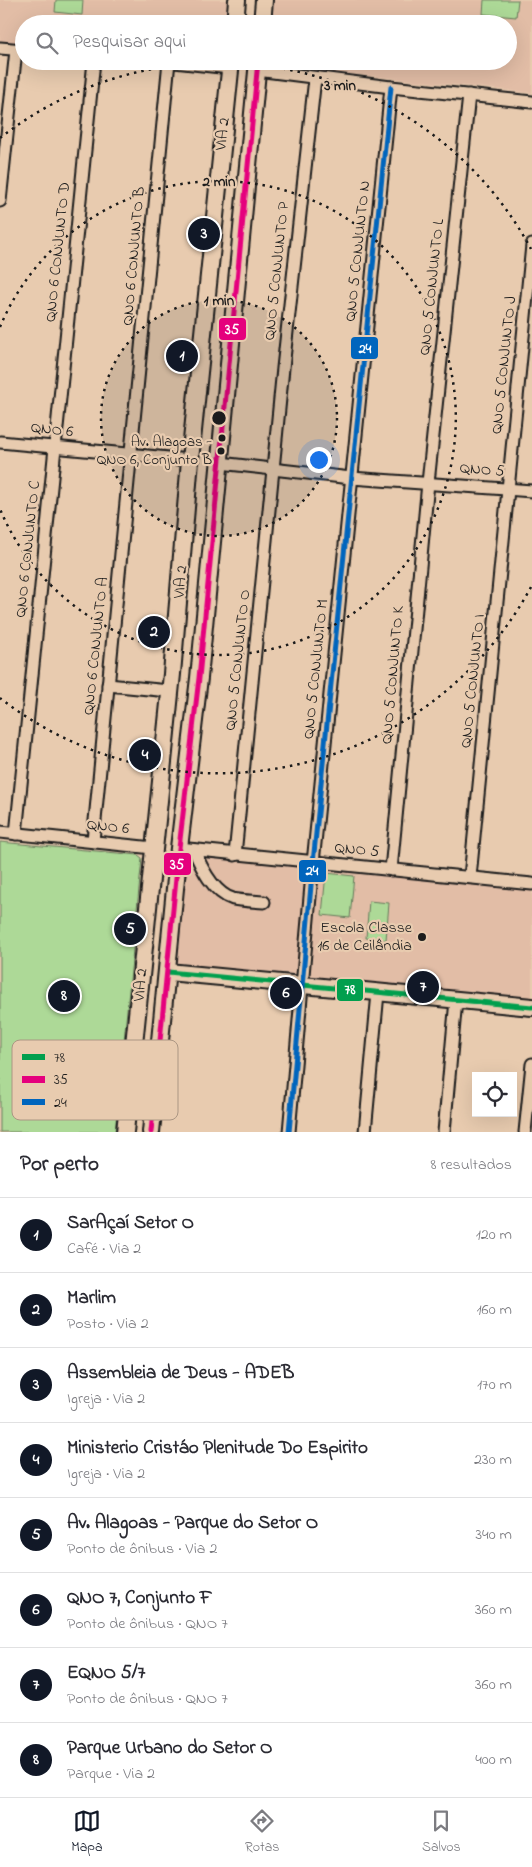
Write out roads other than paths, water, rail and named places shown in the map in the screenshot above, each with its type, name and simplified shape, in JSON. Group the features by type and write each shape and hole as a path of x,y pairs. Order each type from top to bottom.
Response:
{"main road":[{"path":"236,15 237,0"},
{"path":"263,15 264,0"},
{"name":"VIA 2","path":"135,1040 153,848 172,674 190,460 229,70"},
{"name":"VIA 2","path":"160,1040 168,972 187,849 200,653 258,70"},
{"path":"213,237 225,249 235,248 241,242"},
{"path":"210,267 224,265 238,274"},
{"path":"174,649 188,656 200,653"},
{"path":"172,674 180,670 195,674 199,678"},
{"path":"168,972 532,1007"},
{"path":"138,1018 141,1024 148,1027 154,1027 162,1020"}],"street":[{"path":"0,48 15,50"},
{"path":"0,201 17,70"},
{"name":"QNO 6 CONJUNTO D","path":"54,447 93,70"},
{"name":"QNO 6 CONJUNTO B","path":"131,454 168,70"},
{"path":"277,70 315,78 391,88 532,102"},
{"name":"QNO 5 CONJUNTO P","path":"274,469 282,368 315,78"},
{"name":"QNO 5 CONJUNTO N","path":"351,478 391,88"},
{"name":"QNO 5 CONJUNTO L","path":"428,483 469,95"},
{"name":"QNO 5 CONJUNTO J","path":"508,488 532,245"},
{"name":"QNO 6","path":"0,442 190,460"},
{"name":"QNO 6 CONJUNTO C","path":"16,834 54,447"},
{"name":"QNO 6 CONJUNTO A","path":"93,842 131,454"},
{"name":"QNO 5","path":"220,464 351,478 532,491"},
{"name":"QNO 5 CONJUNTO O","path":"235,854 274,469"},
{"name":"QNO 5 CONJUNTO M","path":"288,1132 351,478"},
{"name":"QNO 5 CONJUNTO K","path":"391,870 428,483"},
{"name":"QNO 5 CONJUNTO I","path":"470,877 508,488"},
{"path":"108,685 169,691"},
{"name":"QNO 6","path":"0,832 153,848"},
{"path":"187,849 218,889 232,898 264,902"},
{"name":"QNO 5","path":"187,849 532,884"},
{"path":"365,1132 378,992"},
{"path":"444,1132 456,1000"},
{"path":"525,1132 532,1064"}],"place":[{"name":"Assembleia de Deus - ADEB","path":"204,234"},
{"name":"SarAçaí Setor O","path":"182,356"},
{"name":"Av. Alagoas - QNO 6, Conjunto B","path":"221,451"},
{"name":"Marlim","path":"154,632"},
{"name":"Ministerio Cristáo Plenitude Do Espirito","path":"145,755"},
{"name":"Av. Alagoas - Parque do Setor O","path":"130,929"},
{"name":"Escola Classe 16 de Ceilândia","path":"422,937"},
{"name":"EQNO 5/7","path":"423,987"},
{"name":"QNO 7, Conjunto F","path":"286,993"},
{"name":"Parque Urbano do Setor O","path":"64,996"}]}
